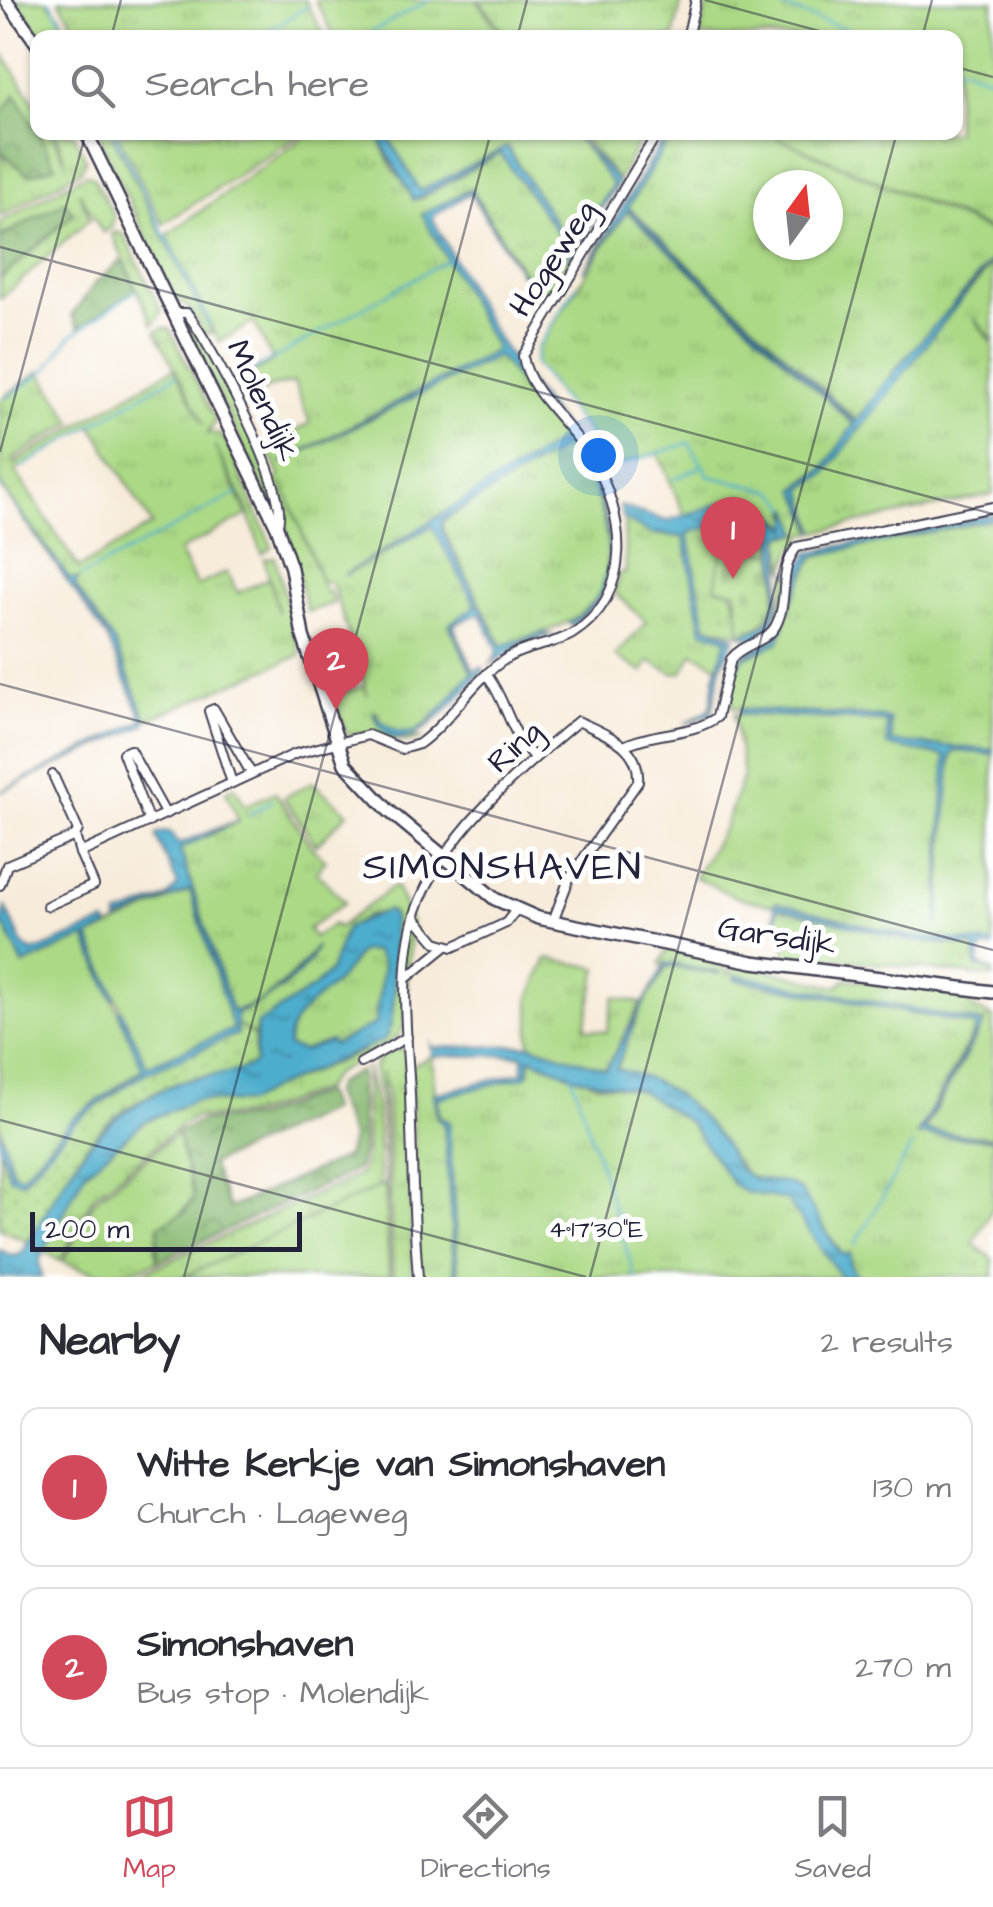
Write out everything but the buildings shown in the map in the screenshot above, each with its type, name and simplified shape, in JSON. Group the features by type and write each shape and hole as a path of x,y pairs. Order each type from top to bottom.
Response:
{"main road":[{"path":"3,0 30,35"},
{"name":"Molendijk","path":"90,140 276,527 291,568 303,636 336,743 358,782 479,888 516,910 553,920"},
{"name":"Garsdijk","path":"553,920 792,969 914,979 993,992"}],"street":[{"path":"689,30 696,0"},
{"name":"Hogeweg","path":"336,743 368,735 402,748 419,744 508,657 576,630 606,604 614,590 617,568 612,498 589,454 530,378 522,356 653,140"},
{"path":"553,920 568,879 638,782 639,769 626,745 648,734 682,731 717,717 731,658 769,634 778,621 787,562 797,547 993,507"},
{"path":"487,676 504,699 515,735 535,758"},
{"path":"232,783 210,711 214,709 251,774"},
{"name":"Ring","path":"415,917 446,859 535,758 578,721 626,745"},
{"path":"80,853 296,754 336,743"},
{"path":"149,822 123,753 130,750 165,813"},
{"path":"0,885 6,865 74,836 78,830 53,775"},
{"path":"47,906 94,885 74,836"},
{"path":"408,977 445,947 472,942 506,923 516,910"},
{"path":"415,917 426,934 445,947"},
{"path":"415,917 408,977 408,1038 418,1277"},
{"path":"361,1063 408,1038"}],"green space":[{"path":"15,0 46,0 61,16 66,30 39,30"},
{"path":"59,0 305,0 321,30 78,30"},
{"path":"315,0 476,0 499,30 331,30"},
{"path":"479,0 682,0 675,30 502,30"},
{"path":"709,0 993,1 993,231 782,140 963,140 963,30 701,30"},
{"path":"0,49 30,96 30,140 55,140 66,162 58,140 76,140 86,160 81,170 0,216 0,150 5,160 15,95 0,116"},
{"path":"16,94 30,119 30,140 42,140 56,166 28,175 0,150 0,116"},
{"path":"100,140 115,140 212,333 204,334 187,306 175,298"},
{"path":"121,140 292,140 163,224"},
{"path":"300,140 380,140 393,169 420,199 500,153 569,249 568,261 540,299 471,189 422,214 496,348 281,462 498,356 564,439 344,575 432,526 476,606 450,625 473,673 426,723 399,735 390,730 396,735 422,738 404,741 367,733 347,735 334,695 364,686 368,696 332,583 322,582 282,482 325,591 329,591 334,603 307,612 275,482 280,476 267,447 310,423 294,382 268,388 248,406 238,382 273,361 254,322 219,342 167,235"},
{"path":"390,140 579,140 613,185 572,248 507,147 420,191"},
{"path":"585,140 640,140 618,180"},
{"path":"667,140 782,140 993,233 993,259 894,371 858,422 628,207"},
{"path":"86,174 93,176 114,216 112,227 103,233 79,192 90,219 0,299 0,279 73,214 64,202 0,237 0,222"},
{"path":"65,202 73,214 0,279 0,237"},
{"path":"627,211 854,425 824,468 800,484 813,533 803,534 784,571 781,536 797,534 788,509 792,528 761,504 742,496 685,516 658,453 614,467 535,364 537,349"},
{"path":"112,234 124,235 162,312 153,325"},
{"path":"122,260 136,290 79,328 72,315 95,283"},
{"path":"993,264 993,340 974,318 993,345 993,494 816,532 803,489 825,474 915,352"},
{"path":"184,315 254,440 277,515 181,318"},
{"path":"170,329 216,421 208,433 223,435 272,547 262,554 246,506 214,445 247,515 179,551 197,586 227,572 238,593 269,578 279,613 264,559 275,557 300,655 147,720 115,644 75,586 77,579 70,580 0,485 0,400 40,371 73,422 13,459 14,463 174,368 204,424 156,332","holes":["92,425 152,525 79,568 15,471"]},
{"path":"566,445 586,470 601,509 608,550 605,587 593,603 568,622 503,647 440,523"},
{"path":"624,517 684,537 702,629 728,639 718,666 693,653 683,672 673,673 649,661 643,672 615,656 647,622 615,593 619,573 626,573"},
{"path":"738,519 769,529 774,553 721,549 741,634 706,626 688,533"},
{"path":"993,519 993,750 891,742 890,721 882,717 733,708 732,700 723,699 737,659 777,627 787,575 795,576 776,637 748,654 741,659 735,666 727,697 742,659 779,641 791,602 814,556"},
{"path":"722,548 774,553 777,579 770,613 764,622 741,634 736,591 715,588"},
{"path":"734,714 870,719 887,723 888,746 946,756 938,925 951,755 955,751 993,754 993,944 908,936 736,897 695,877 724,828 743,776"},
{"path":"312,782 348,813 316,845 284,798"},
{"path":"235,787 245,806 275,792 313,849 326,860 316,872 345,902 308,929 314,937 334,924 338,928 395,885 411,921 405,1024 396,1039 333,1075 324,1089 251,1115 194,1118 183,1124 93,1197 60,1261 43,1251 85,1172 145,1121 196,1100 247,1103 277,1086 362,1052 391,1027 392,912 368,916 346,928 330,971 315,987 257,1024 254,1036 237,1025 236,1014 282,987 302,969 317,947 268,995 232,1011 180,849 239,821 226,791"},
{"path":"190,890 233,1029 146,1066 89,937"},
{"path":"778,907 909,940 975,947 977,967 993,971 993,977 824,957 786,957 784,929 833,939 776,925"},
{"path":"5,925 24,965 85,937 143,1068 72,1119 22,1176 14,1173 0,1127 0,927"},
{"path":"668,949 722,960 728,975 738,963 837,987 846,979 957,989 971,1007 989,1015 982,1025 736,975 735,979 977,1026 917,1135 993,1139 993,1207 973,1244 993,1259 993,1277 857,1277 803,1195 747,1175 696,1111 660,1085 616,1069 640,1010 667,966 721,972 660,964"},
{"path":"375,951 383,965 375,1024 333,1045 330,1041 303,1051 289,1047 292,1026 298,1017 340,978 360,952"},
{"path":"547,958 598,968 585,1028 607,1032 614,997 641,1003 606,1069 530,1045 530,998"},
{"path":"988,1016 993,1017 993,1137 924,1131"},
{"path":"237,1025 254,1036 255,1063 237,1071 180,1082 123,1111 86,1147 28,1242 0,1229 0,1145 8,1174 23,1181 74,1123 145,1073 237,1034"},
{"path":"397,1048 405,1050 413,1277 393,1277 387,1091 382,1072 390,1277 254,1277 387,1218 382,1113 374,1067 378,1059"},
{"path":"432,1056 437,1118 444,1125 455,1277 419,1277 411,1066"},
{"path":"531,1058 597,1084 636,1088 690,1123 733,1184 745,1192 787,1199 841,1277 458,1277 449,1122 439,1116 437,1098 529,1073"},
{"path":"366,1067 377,1109 380,1191 210,1277 134,1277 361,1174 367,1153"},
{"path":"360,1071 363,1151 358,1169 157,1262 159,1225 185,1212 194,1197 177,1133 201,1121 254,1118 324,1092 331,1110 211,1164 229,1208 346,1157 351,1137 333,1093 337,1083"},
{"path":"177,1133 194,1197 155,1245 157,1262 109,1273 63,1262 95,1200"},
{"path":"385,1184 389,1277 183,1277"}],"water":[{"path":"380,140 390,140 420,191 507,147 571,248 613,185 579,140 619,183 568,261 569,249 500,153 414,200"},
{"path":"663,140 668,140 628,208 856,422 894,371 993,259 825,474 803,489 816,532 796,489 824,468 854,424 627,211 583,272"},
{"path":"471,189 532,292 470,193 432,217 496,335 588,465 606,517 609,574 597,603 571,626 569,622 589,607 602,587 607,538 593,487 569,445 443,519 441,529 501,646 542,633 551,635 522,644 491,664 498,650 480,613 453,625 474,671 482,667 484,671 429,725 413,735 398,738 384,731 373,712 388,726 402,732 415,731 438,713 472,673 449,624 476,606 432,526 343,576 564,438 498,356 281,463 493,352 495,348 422,214"},
{"path":"0,485 70,579 78,579 75,586 115,644 147,720 144,725 0,792 143,720 107,638"},
{"path":"742,496 761,504 789,529 791,507 799,533 781,536 774,621 767,634 756,639 741,634 763,627 771,617 777,581 774,534 738,519 688,533 706,626 735,637 721,667 712,713 685,724 711,708 715,676 727,639 702,630 684,537 652,534 623,519 620,506 667,521"},
{"path":"993,514 993,519 814,556 791,602 779,642 742,659 727,697 735,664 747,653 776,637 798,578 787,572 797,572 810,552"},
{"path":"740,709 882,717 890,720 892,742 993,750 993,754 955,751 951,755 938,925 945,756 887,746 887,723 879,721 740,714"},
{"path":"239,820 180,849 232,1011 256,1004 280,988 316,946 304,968 284,987 259,1003 236,1014 237,1034 146,1073 74,1123 23,1181 10,1178 0,1145 0,1127 13,1173 22,1176 72,1119 143,1070 118,1011 121,1009 147,1066 233,1029 190,890 118,921 118,916 168,897 178,885 156,836 159,833 170,832 178,844"},
{"path":"775,902 908,936 993,944 993,948 982,948 979,965 993,971 977,967 975,947 909,940 778,907 776,925 834,938 775,927"},
{"path":"6,907 24,947 33,952 106,922 109,927 89,937 116,997 113,999 85,937 23,965 5,926 0,927"},
{"path":"387,910 393,916 394,999 384,1040 247,1103 196,1100 145,1121 85,1172 39,1261 42,1277 0,1277 0,1250 13,1256 21,1254 80,1156 117,1118 173,1085 255,1063 257,1024 314,987 330,971 346,928","holes":["375,951 383,965 375,1024 333,1045 331,1041 303,1051 289,1047 289,1036 298,1017 340,978 360,952"]},
{"path":"666,963 721,974 667,966 640,1010 616,1069 647,1078 688,1104 749,1176 787,1183 800,1191 837,1249 843,1255 850,1253 850,1265 857,1277 841,1277 787,1200 745,1192 733,1184 690,1123 639,1090 579,1078 530,1058 527,1076 438,1098 439,1116 449,1122 455,1277 444,1125 437,1118 434,1094 523,1072 523,1055 432,1056 431,1044 434,1048 530,1045 606,1069"},
{"path":"736,975 980,1022 982,1026 923,1130 993,1139 917,1135 975,1034 975,1025 735,979"}],"waterway":[{"path":"50,0 67,30"},
{"path":"375,30 430,0"},
{"path":"761,0 849,30"},
{"path":"270,30 308,6"},
{"path":"963,68 993,78"},
{"path":"117,140 210,326"},
{"path":"236,380 447,260"},
{"path":"577,285 537,349 535,364 614,467 689,443 709,476 776,492 789,508"},
{"path":"6,398 47,369 70,337 136,290"},
{"path":"22,467 176,375"},
{"path":"674,479 700,467"},
{"path":"80,577 238,493"},
{"path":"248,815 272,801"},
{"path":"572,1076 635,1277"},
{"path":"855,1245 912,1145"}],"place":[{"name":"Witte Kerkje van Simonshaven","path":"733,579"},
{"name":"Simonshaven","path":"336,710"}],"district":[{"name":"SIMONSHAVEN","path":"503,866"}]}
